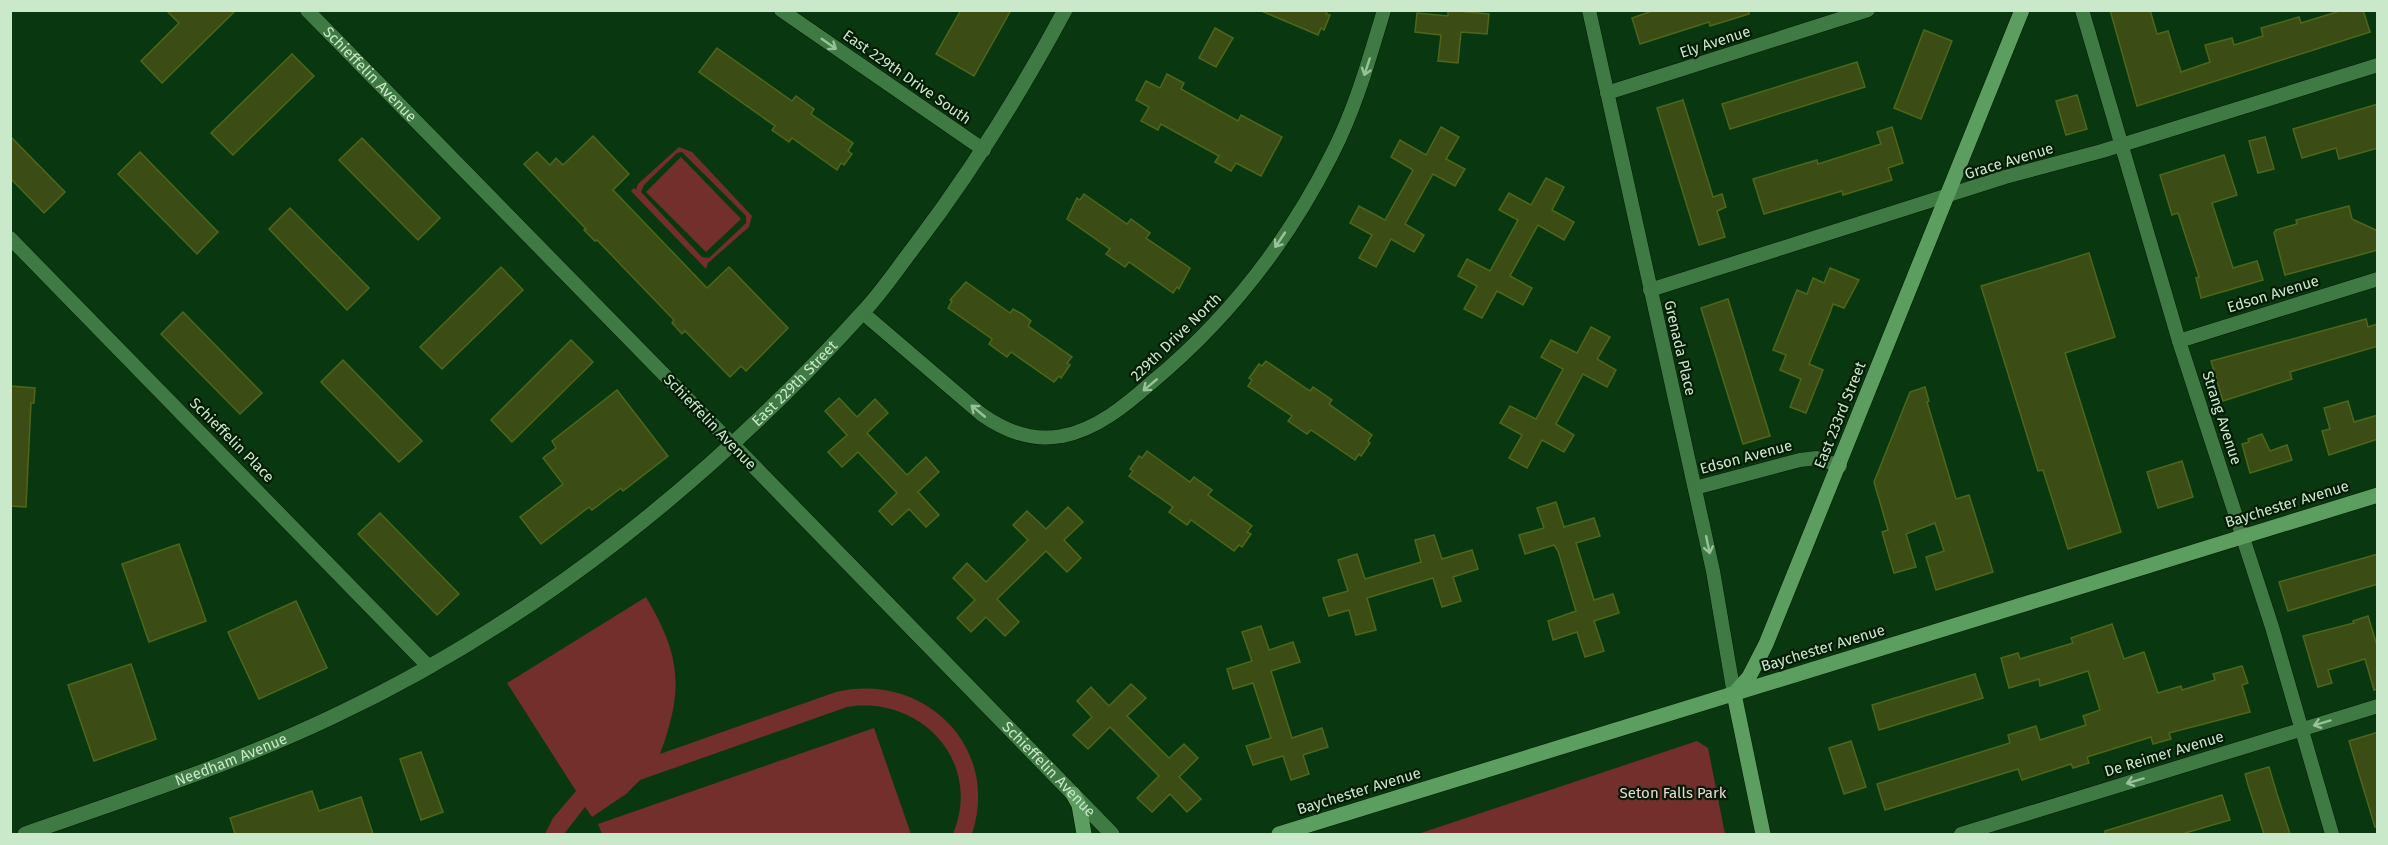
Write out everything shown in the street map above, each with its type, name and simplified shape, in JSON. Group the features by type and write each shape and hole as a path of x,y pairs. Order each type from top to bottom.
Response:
{"main road":[{"name":"East 233rd Street","path":"1734,694 1749,677 1760,657 1840,466 2022,10"},
{"name":"Baychester Avenue","path":"1279,834 2378,495"},
{"path":"1734,694 1763,834"},
{"path":"1073,794 1079,805 1084,834"}],"street":[{"name":"Schieffelin Avenue","path":"307,10 1112,834"},
{"name":"East 229th Drive South","path":"781,10 984,150"},
{"name":"East 229th Street","path":"429,667 566,579 633,529 732,444 820,360 863,313 935,220 984,150 1029,77 1065,10"},
{"name":"229th Drive North","path":"863,313 981,414 999,426 1019,434 1041,438 1070,434 1097,423 1138,395 1195,344 1239,299 1281,240 1331,157 1354,106 1384,10"},
{"name":"Grenada Place","path":"1589,10 1725,628 1734,694"},
{"name":"Ely Avenue","path":"1607,93 1849,13 1868,10"},
{"name":"Strang Avenue","path":"2082,10 2179,341 2272,627 2299,730 2332,834"},
{"name":"Grace Avenue","path":"1650,290 2005,177 2122,144 2378,65"},
{"name":"Schieffelin Place","path":"10,238 429,667"},
{"name":"Edson Avenue","path":"2179,341 2378,279"},
{"name":"Edson Avenue","path":"1695,488 1800,460 1817,458 1840,466"},
{"name":"Needham Avenue","path":"25,834 253,752 335,716 429,667"},
{"name":"De Reimer Avenue","path":"1961,834 2378,706"}],"green space":[{"path":"679,147 692,152 752,216 749,227 708,263 706,269 631,191 634,188 636,190 638,184","holes":["682,152 746,216 746,223 709,258 702,257 641,192 644,185 677,153"]},
{"path":"681,157 741,219 706,252 646,192"},
{"path":"646,597 666,637 675,673 673,710 660,754 836,692 868,688 898,693 925,704 948,722 965,745 975,772 978,802 972,834 953,834 960,807 960,782 952,759 939,739 921,723 899,712 874,706 847,707 640,780 626,794 592,817 585,807 564,834 545,834 553,818 576,791 507,683"},
{"path":"874,728 911,834 602,834 598,824"},
{"name":"Seton Falls Park","path":"1697,741 1708,748 1725,834 1418,834"}],"building":[{"path":"166,10 236,10 162,83 141,61 179,23"},
{"path":"961,10 1011,10 974,76 936,54"},
{"path":"1259,10 1328,10 1326,14 1330,15 1324,30 1321,28 1318,35"},
{"path":"1448,10 1489,14 1487,34 1461,32 1458,63 1438,61 1441,35 1415,32 1417,13 1448,16"},
{"path":"1655,10 1749,10 1749,14 1710,26 1709,22 1640,44 1632,18"},
{"path":"2110,10 2150,10 2157,34 2168,31 2181,72 2210,62 2205,45 2232,38 2234,45 2263,36 2261,28 2299,17 2301,23 2343,10 2363,10 2370,32 2137,106"},
{"path":"1215,28 1233,38 1216,67 1199,58"},
{"path":"1924,30 1952,41 1921,119 1894,108"},
{"path":"717,48 792,101 796,96 814,109 811,114 853,143 848,151 852,154 844,165 841,163 837,170 792,138 789,142 772,130 775,126 699,72"},
{"path":"292,54 314,76 233,155 211,133"},
{"path":"1857,62 1865,87 1730,129 1722,104"},
{"path":"1167,74 1184,83 1181,89 1238,121 1241,115 1282,137 1261,176 1236,163 1231,171 1215,162 1219,156 1161,124 1158,130 1141,121 1149,107 1136,100 1146,81 1160,88"},
{"path":"2077,95 2087,129 2066,135 2056,101"},
{"path":"1683,100 1713,197 1722,194 1726,207 1717,211 1725,237 1699,245 1657,108"},
{"path":"2378,104 2378,148 2339,159 2336,148 2302,158 2293,129"},
{"path":"1441,127 1459,137 1446,159 1465,169 1455,186 1433,174 1405,224 1424,235 1414,252 1391,239 1376,267 1359,258 1372,235 1350,223 1359,206 1385,220 1413,170 1391,157 1400,140 1426,155"},
{"path":"1892,127 1903,163 1888,168 1892,180 1843,195 1842,191 1764,214 1753,179 1817,160 1818,164 1881,144 1877,132"},
{"path":"10,136 65,192 44,213 10,178"},
{"path":"593,136 629,174 613,190 707,288 729,267 788,328 746,371 741,366 730,377 685,331 682,334 672,323 674,320 597,240 595,241 584,230 586,229 524,164 537,152 550,165 556,158 563,165"},
{"path":"2265,137 2274,169 2258,173 2249,141"},
{"path":"362,138 440,218 418,240 339,160"},
{"path":"140,152 218,232 197,254 118,174"},
{"path":"2224,155 2237,195 2212,203 2233,268 2257,261 2263,280 2201,298 2196,278 2199,277 2178,213 2172,215 2160,175"},
{"path":"1546,178 1564,187 1552,210 1574,222 1564,240 1538,225 1510,276 1532,288 1523,305 1497,291 1482,318 1464,309 1477,286 1458,276 1467,259 1490,271 1518,220 1499,210 1509,193 1531,205"},
{"path":"1084,194 1127,224 1131,219 1150,233 1146,238 1190,268 1179,289 1177,287 1173,293 1129,262 1125,267 1106,254 1110,249 1067,219 1077,198 1080,200"},
{"path":"2349,206 2352,219 2378,231 2378,250 2285,275 2274,233 2276,230 2297,224 2296,220"},
{"path":"290,208 369,288 347,310 269,229"},
{"path":"2089,253 2115,337 2065,353 2121,532 2068,549 2043,470 2038,471 1981,286"},
{"path":"501,267 523,290 442,369 420,347"},
{"path":"1830,268 1859,280 1844,308 1833,304 1809,364 1823,370 1806,413 1790,407 1801,379 1780,370 1786,355 1773,350 1797,290 1807,294 1813,278 1824,283"},
{"path":"966,282 1010,313 1013,309 1022,314 1031,321 1028,326 1072,357 1067,363 1070,365 1061,378 1059,376 1054,382 1011,352 1007,357 989,344 992,339 948,308 952,301 950,300"},
{"path":"1728,299 1770,436 1743,444 1701,308"},
{"path":"183,312 262,393 240,414 161,334"},
{"path":"2366,319 2368,327 2378,324 2378,346 2290,372 2292,379 2223,401 2211,361"},
{"path":"1591,327 1610,337 1597,359 1616,370 1607,387 1583,374 1556,424 1574,435 1564,452 1542,440 1527,468 1509,458 1522,435 1500,423 1510,406 1536,419 1563,369 1541,357 1551,340 1577,353"},
{"path":"571,340 593,362 512,442 491,420"},
{"path":"343,360 422,441 399,462 321,382"},
{"path":"1266,361 1310,391 1313,387 1332,400 1329,404 1372,435 1368,441 1370,443 1361,456 1359,454 1355,460 1311,430 1307,434 1288,421 1292,416 1248,386 1252,380 1249,378 1259,364 1262,366"},
{"path":"10,386 35,388 34,403 31,403 26,507 10,506"},
{"path":"1925,387 1929,401 1927,402 1956,499 1969,495 1993,572 1936,590 1926,557 1944,551 1935,523 1906,534 1916,567 1894,573 1882,532 1888,530 1874,482 1910,392"},
{"path":"617,390 668,456 623,491 621,488 592,510 589,507 541,544 520,517 563,484 543,458 556,448 552,441"},
{"path":"839,398 857,417 875,399 888,413 867,433 907,475 926,457 939,472 918,492 939,515 926,527 909,509 892,525 879,511 897,493 858,452 842,467 828,452 847,435 825,411"},
{"path":"2348,401 2354,422 2378,415 2378,439 2329,455 2322,431 2330,429 2324,408"},
{"path":"2262,434 2270,451 2287,445 2292,460 2250,473 2242,444"},
{"path":"1147,451 1190,482 1194,477 1212,490 1208,495 1252,526 1247,532 1251,534 1242,547 1239,545 1234,551 1191,520 1187,525 1169,512 1173,507 1129,476 1133,471 1130,469 1139,456 1142,458"},
{"path":"2182,461 2193,497 2158,508 2147,472"},
{"path":"1556,502 1564,527 1594,518 1600,536 1576,543 1594,600 1613,594 1619,613 1594,621 1604,651 1585,657 1577,632 1553,640 1548,621 1576,611 1558,551 1554,545 1525,554 1519,535 1544,528 1537,508"},
{"path":"1068,507 1083,522 1064,540 1081,558 1067,572 1046,551 997,599 1019,622 1005,636 986,617 971,632 957,618 975,600 953,578 967,563 986,582 1028,540 1013,525 1027,511 1046,529"},
{"path":"380,513 459,594 437,615 358,534"},
{"path":"1434,535 1442,559 1472,550 1478,569 1453,577 1461,601 1442,607 1433,578 1367,598 1376,630 1356,635 1349,610 1329,616 1323,598 1348,591 1338,560 1357,554 1365,579 1421,562 1415,540"},
{"path":"179,544 206,621 149,642 122,564"},
{"path":"2378,554 2378,584 2288,611 2279,582"},
{"path":"296,601 327,668 259,699 228,632"},
{"path":"2368,616 2378,649 2378,689 2374,690 2365,659 2328,670 2332,683 2318,687 2303,636 2354,623 2353,621"},
{"path":"2112,624 2124,659 2144,652 2158,693 2181,686 2182,690 2215,680 2213,674 2242,666 2248,683 2242,685 2250,712 2169,733 2171,739 2153,744 2151,737 2087,757 2089,763 2073,768 2071,764 2022,780 2018,769 1885,810 1877,784 2010,743 2008,735 2036,726 2040,740 2086,725 2083,716 2100,710 2088,671 2040,686 2039,679 2009,688 2001,658 2018,653 2020,659 2073,643 2071,638"},
{"path":"1261,626 1269,650 1293,642 1300,662 1271,671 1292,738 1322,728 1328,747 1303,755 1309,774 1291,780 1283,756 1253,765 1246,746 1271,738 1253,683 1233,689 1227,669 1252,661 1242,632"},
{"path":"131,664 156,739 94,761 68,685"},
{"path":"1975,674 1983,698 1879,730 1872,705"},
{"path":"1131,684 1146,698 1127,716 1169,758 1184,744 1198,758 1179,777 1201,799 1187,812 1170,794 1152,812 1137,798 1159,776 1110,727 1088,749 1073,735 1092,717 1077,701 1091,687 1109,706"},
{"path":"2378,732 2378,826 2375,827 2349,741"},
{"path":"1851,741 1866,787 1844,794 1829,748"},
{"path":"421,752 443,812 421,820 400,759"},
{"path":"2269,767 2290,834 2264,834 2249,788 2245,774"},
{"path":"312,791 319,811 361,797 373,834 235,834 230,818"},
{"path":"2222,795 2230,820 2182,834 2105,834 2105,831"}]}
